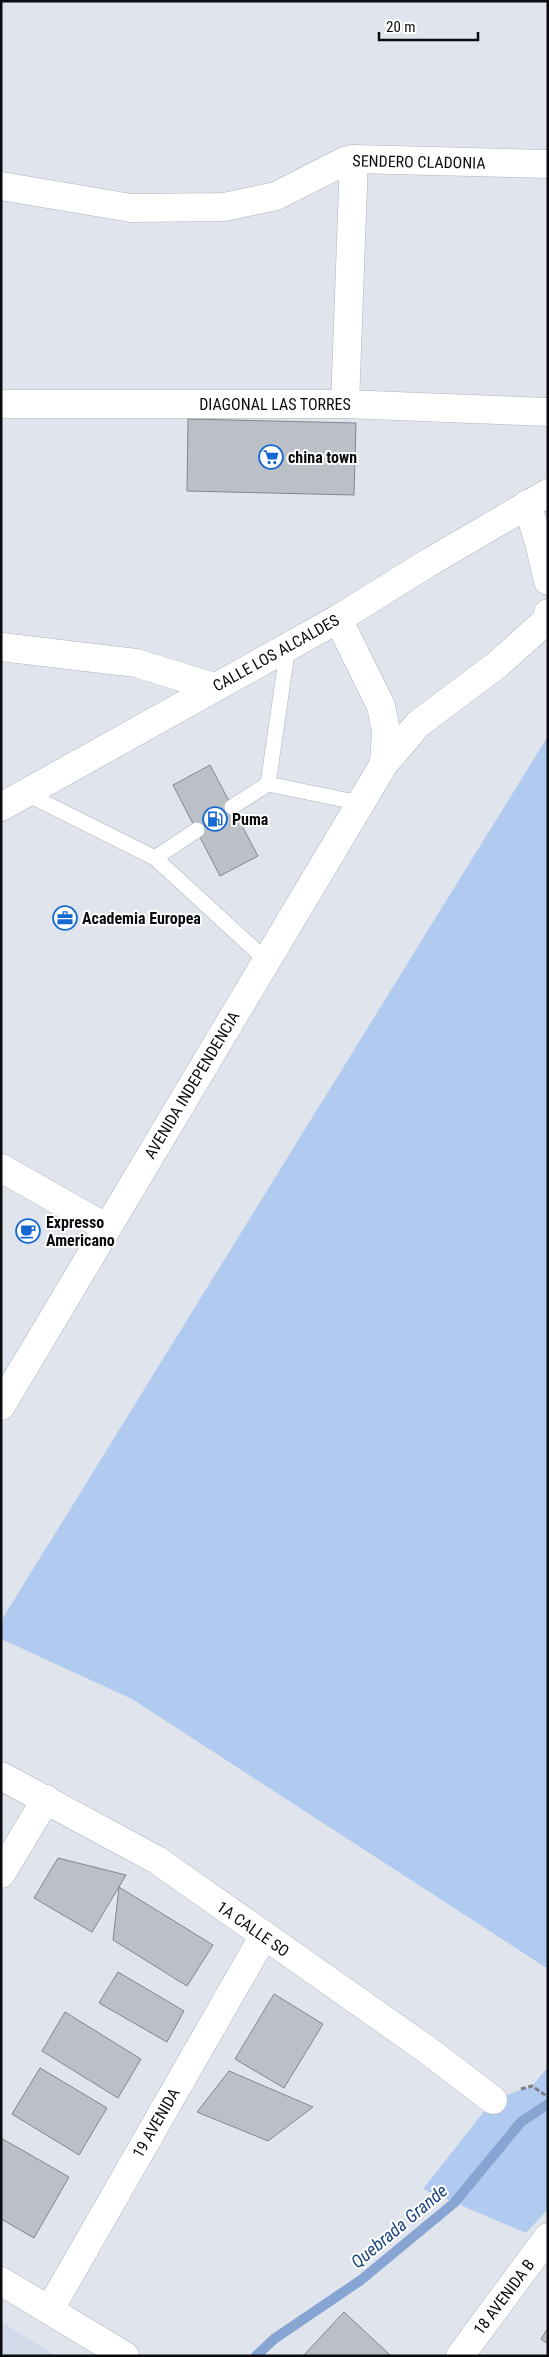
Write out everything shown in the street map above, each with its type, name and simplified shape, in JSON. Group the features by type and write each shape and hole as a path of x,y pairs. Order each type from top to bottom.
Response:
{"street":[{"name":"SENDERO CLADONIA","path":"1,186 131,208 224,207 276,196 345,161 354,159 548,164"},
{"path":"345,404 354,159"},
{"name":"DIAGONAL LAS TORRES","path":"1,404 345,404 548,412"},
{"path":"537,498 540,542 548,581"},
{"name":"CALLE LOS ALCALDES","path":"1,807 338,619 537,498"},
{"name":"AVENIDA INDEPENDENCIA","path":"1,1406 384,764 418,724 505,659 547,620 548,613"},
{"name":"AVENIDA INDEPENDENCIA","path":"338,619 381,706 386,731 384,764"},
{"path":"1,647 136,663 214,687"},
{"path":"1,1168 106,1228"},
{"name":"1A CALLE SO","path":"1,1776 157,1860 263,1937 426,2049 493,2100"},
{"path":"1,1874 46,1799"},
{"name":"19 AVENIDA","path":"50,2310 263,1937"},
{"name":"18 AVENIDA B","path":"460,2356 548,2237"},
{"path":"1,2281 125,2356"}],"lane":[{"path":"268,784 288,646"},
{"path":"232,807 268,784 360,803"},
{"path":"27,794 155,858 266,960"},
{"path":"155,858 197,830"}],"path":[{"path":"540,2091 548,2097"}],"shaded area":[{"path":"548,736 548,1969 132,1699 1,1639 1,1621"},
{"path":"548,2067 548,2209 526,2233 423,2189 493,2100 532,2086"},
{"path":"1,2322 57,2356 1,2356"}],"building":[{"name":"china town","path":"188,419 356,423 354,495 187,491"},
{"name":"Puma","path":"210,765 258,856 220,876 173,785"},
{"path":"58,1858 126,1875 92,1932 34,1898"},
{"path":"119,1887 213,1945 187,1986 113,1940"},
{"path":"118,1972 184,2011 167,2042 99,2003"},
{"path":"274,1994 323,2024 284,2088 235,2059"},
{"path":"65,2012 141,2059 118,2098 42,2051"},
{"path":"40,2068 107,2108 79,2155 12,2114"},
{"path":"229,2071 313,2107 268,2141 197,2112"},
{"path":"1,2138 69,2177 34,2238 1,2219"},
{"path":"344,2312 391,2356 303,2356"},
{"path":"548,2328 548,2344 541,2339"}],"waterway":[{"name":"Quebrada Grande","path":"256,2356 274,2339 361,2280 454,2203 521,2122 548,2104"}],"place":[{"name":"china town","path":"271,457"},
{"name":"Puma","path":"215,819"},
{"name":"Academia Europea","path":"65,918"},
{"name":"Expresso Americano","path":"28,1231"}]}
